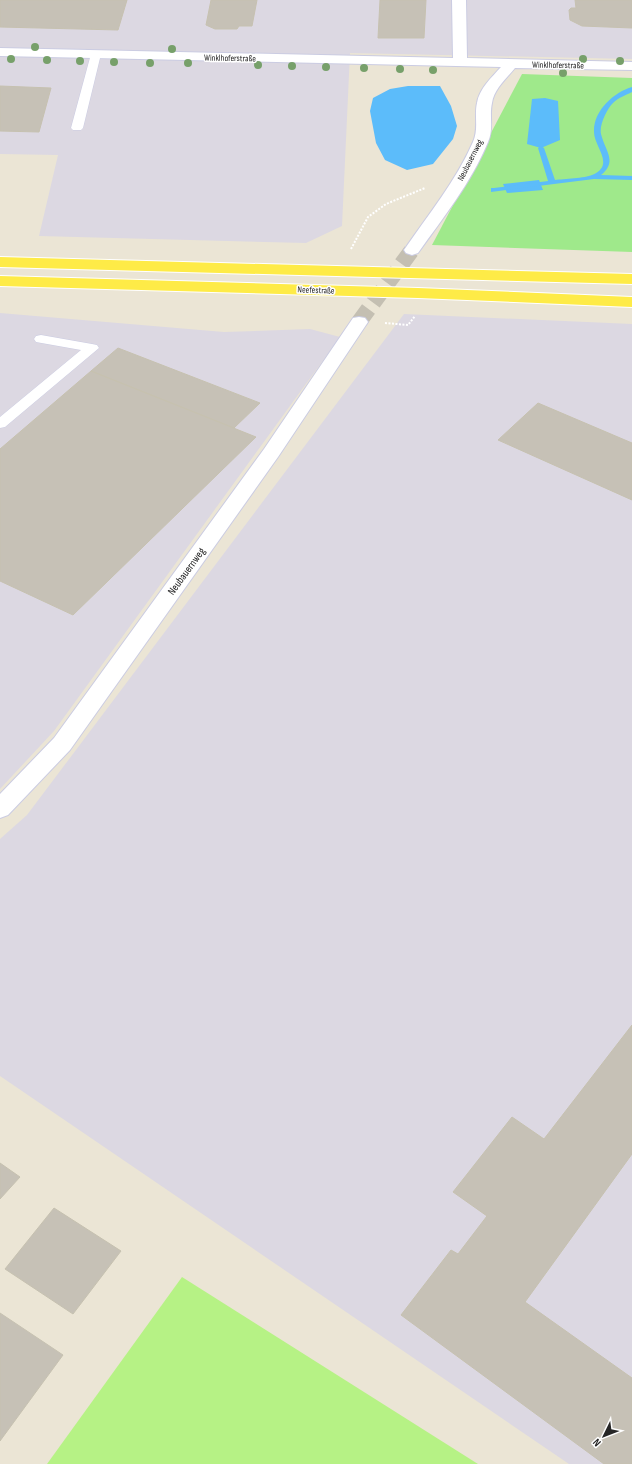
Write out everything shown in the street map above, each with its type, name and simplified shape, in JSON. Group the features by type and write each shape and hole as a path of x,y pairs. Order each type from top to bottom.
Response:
{"main road":[{"name":"Neefestraße","path":"0,262 632,279"},
{"name":"Neefestraße","path":"0,281 418,293 632,302"}],"street":[{"path":"459,0 460,62"},
{"name":"Winklhoferstraße","path":"0,52 632,66"},
{"name":"Neubauernweg","path":"412,250 460,182 482,139 484,103 492,88 511,64"},
{"name":"Neubauernweg","path":"0,809 62,744 271,453 360,322"}],"lane":[{"path":"77,128 96,54"},
{"path":"0,424 92,348 41,339"}],"path":[{"path":"348,254 368,217 386,204 428,187 460,182"},
{"path":"360,322 408,325 418,312"}],"shaded area":[{"path":"0,0 632,0 632,59 350,53 342,226 306,243 39,236 58,155 0,154"},
{"path":"0,313 224,332 310,329 340,337 54,731 0,789"},
{"path":"404,314 632,324 632,1464 569,1464 0,1076 0,839 27,815"}],"green space":[{"path":"522,74 632,78 632,252 432,245"},
{"path":"182,1277 478,1464 47,1464"}],"water":[{"path":"408,86 440,86 451,106 457,126 453,139 433,164 407,170 385,160 376,143 370,111 373,98 390,89"},
{"path":"545,98 558,101 560,140 541,148 527,144 532,99"},
{"path":"539,180 543,190 507,193 503,184"}],"building":[{"path":"0,0 127,0 118,30 0,27"},
{"path":"211,0 257,0 252,26 239,26 237,29 215,29 206,25"},
{"path":"380,0 426,0 424,38 378,38"},
{"path":"575,0 632,0 632,28 582,26 570,20 569,10 571,8 576,8"},
{"path":"0,86 51,88 39,132 0,131"},
{"path":"118,348 260,403 234,428 91,371"},
{"path":"91,371 256,437 73,615 0,581 0,449"},
{"path":"538,403 632,443 632,500 498,440"},
{"path":"632,1025 632,1154 525,1302 632,1378 632,1464 604,1464 401,1315 451,1250 458,1254 487,1216 453,1192 512,1117 544,1139"},
{"path":"0,1163 20,1177 0,1199"},
{"path":"54,1208 121,1251 73,1314 5,1269"},
{"path":"0,1313 63,1355 0,1441"}],"waterway":[{"path":"594,177 605,168 607,159 597,132 601,117 610,102 632,89"},
{"path":"541,148 552,182"},
{"path":"494,190 594,177"},
{"path":"594,177 632,178"}],"tunnel":[{"path":"359,322 412,250"}]}
